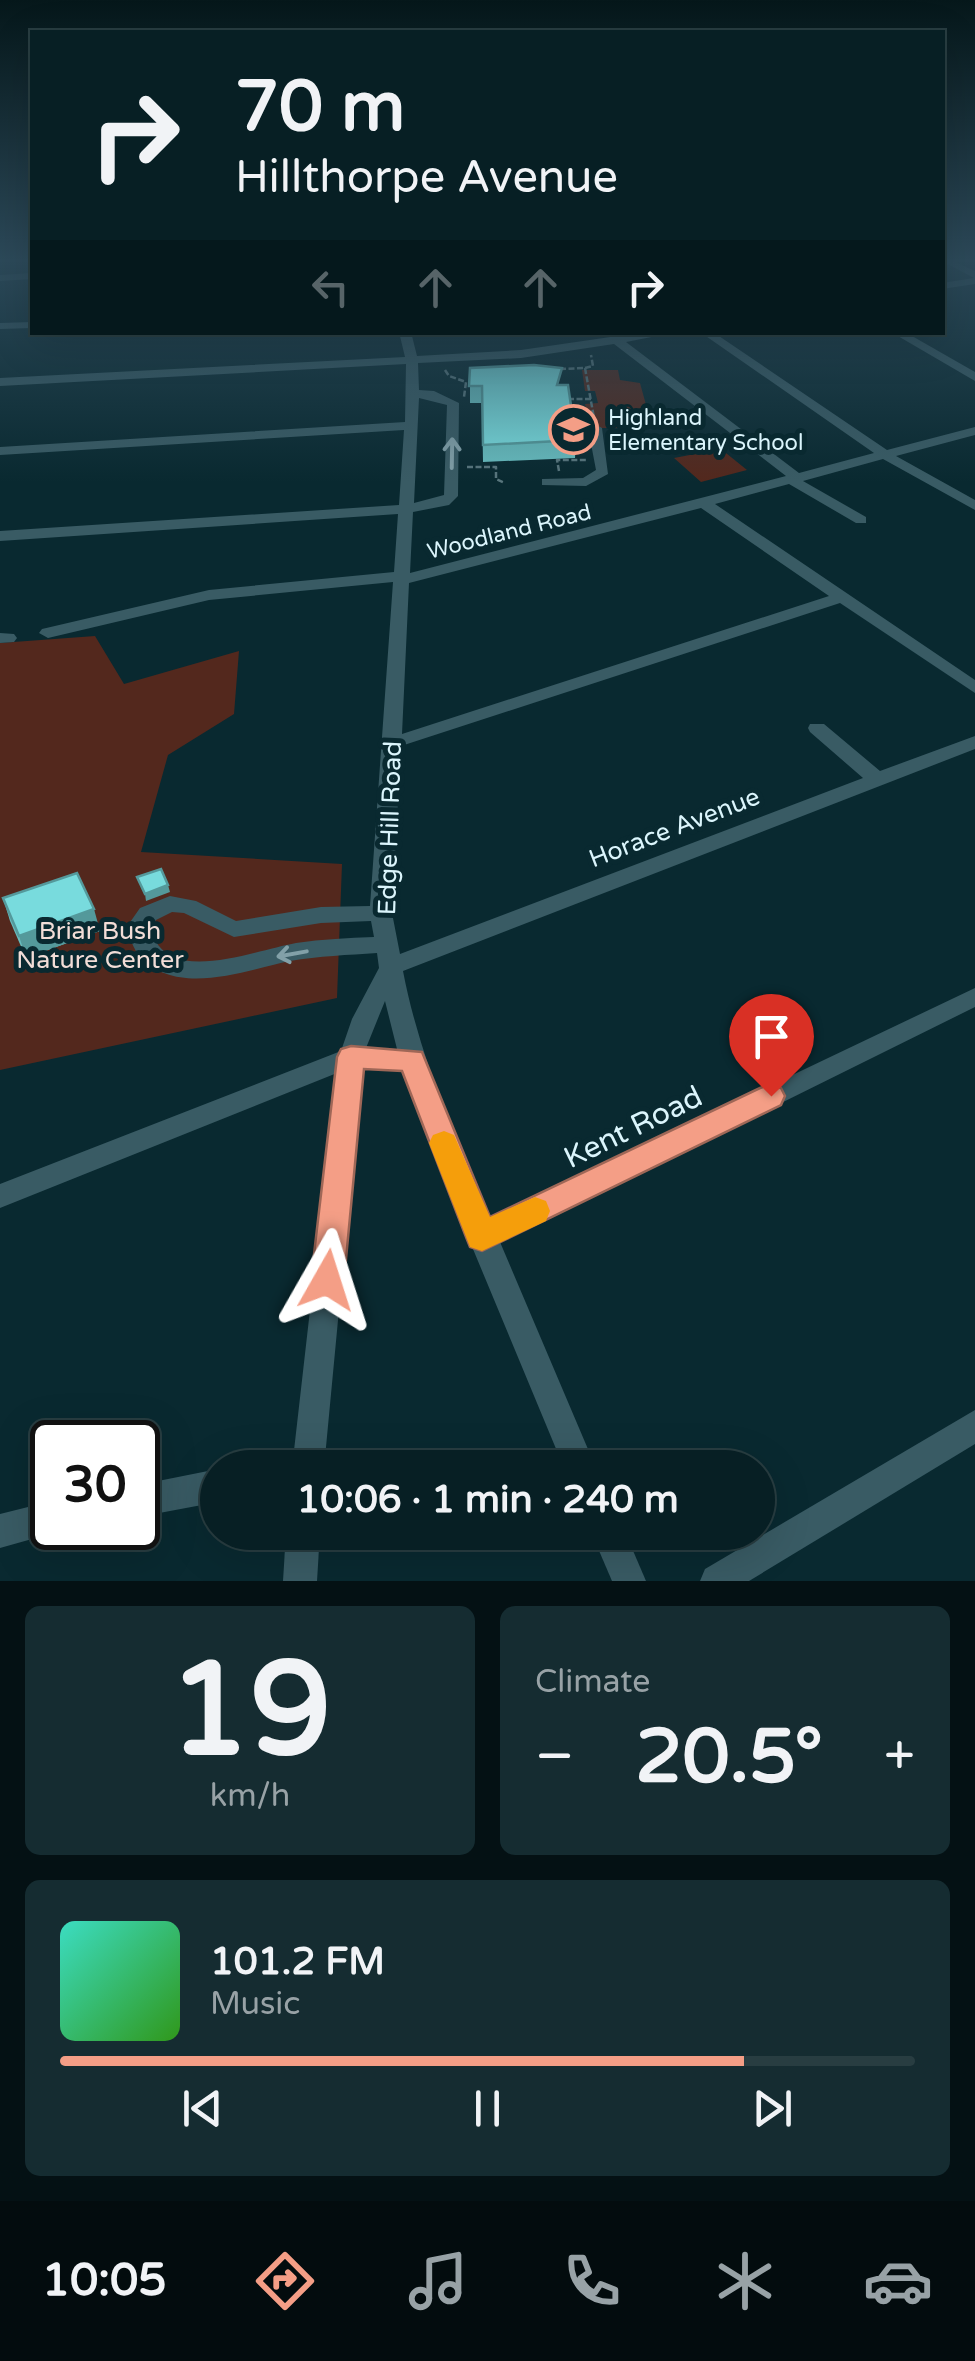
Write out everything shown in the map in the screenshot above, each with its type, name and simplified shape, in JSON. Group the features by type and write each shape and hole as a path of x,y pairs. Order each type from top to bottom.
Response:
{"street":[{"name":"Edge Hill Road","path":"406,335 412,359 413,394 381,913 402,1028 412,1060 572,1450"},
{"path":"0,382 412,359 585,357 618,342 656,335"},
{"path":"709,335 885,455 975,506"},
{"path":"901,335 975,377"},
{"path":"618,342 794,479 860,520"},
{"path":"456,359 478,369 496,371 567,363"},
{"path":"0,536 404,509 444,502 451,496 453,402 413,394"},
{"path":"0,452 410,426"},
{"path":"551,480 586,482 603,471 595,428"},
{"name":"Woodland Road","path":"48,634 209,594 402,576 412,579 975,431"},
{"path":"704,503 975,688"},
{"path":"392,743 840,598"},
{"path":"817,728 877,779"},
{"name":"Horace Avenue","path":"381,913 322,915 234,929 188,906 170,904 148,914 137,928 142,946 161,960 188,970 229,968 294,952 391,954 975,742"},
{"path":"308,1450 351,1057 391,954"},
{"name":"Kent Road","path":"482,1237 975,997"},
{"path":"0,1196 351,1057 412,1060"},
{"path":"717,1581 975,1426"},
{"path":"160,1497 200,1489"},
{"path":"0,1531 30,1524"},
{"path":"300,1581 303,1550"},
{"path":"616,1550 629,1581"}],"path":[{"path":"548,368 585,357 595,428"},
{"path":"456,359 445,369 449,376 466,382 464,400"},
{"path":"562,398 592,399"},
{"path":"551,480 559,472 557,460 601,460"},
{"path":"462,467 496,467 496,479 505,483"}],"green space":[{"path":"582,370 618,370 620,380 640,383 648,412 627,416 630,428 590,428 585,404 598,403 595,391 585,391"},
{"path":"721,449 747,470 701,482 674,458"},
{"name":"Briar Bush Nature Center","path":"95,636 124,684 239,651 234,714 168,755 141,852 342,864 337,998 0,1070 0,643"}],"building":[{"path":"470,368 562,368 557,385 568,385 576,440 483,445 482,386 469,386"},
{"path":"161,869 168,885 145,894 137,877"},
{"path":"77,873 94,909 19,936 3,898"}],"slow traffic":[{"path":"444,1143 482,1237 535,1211"}],"place":[{"name":"Highland Elementary School","path":"573,430"}],"route":[{"path":"327,1280 351,1057 412,1060 482,1237 771,1096"}]}
